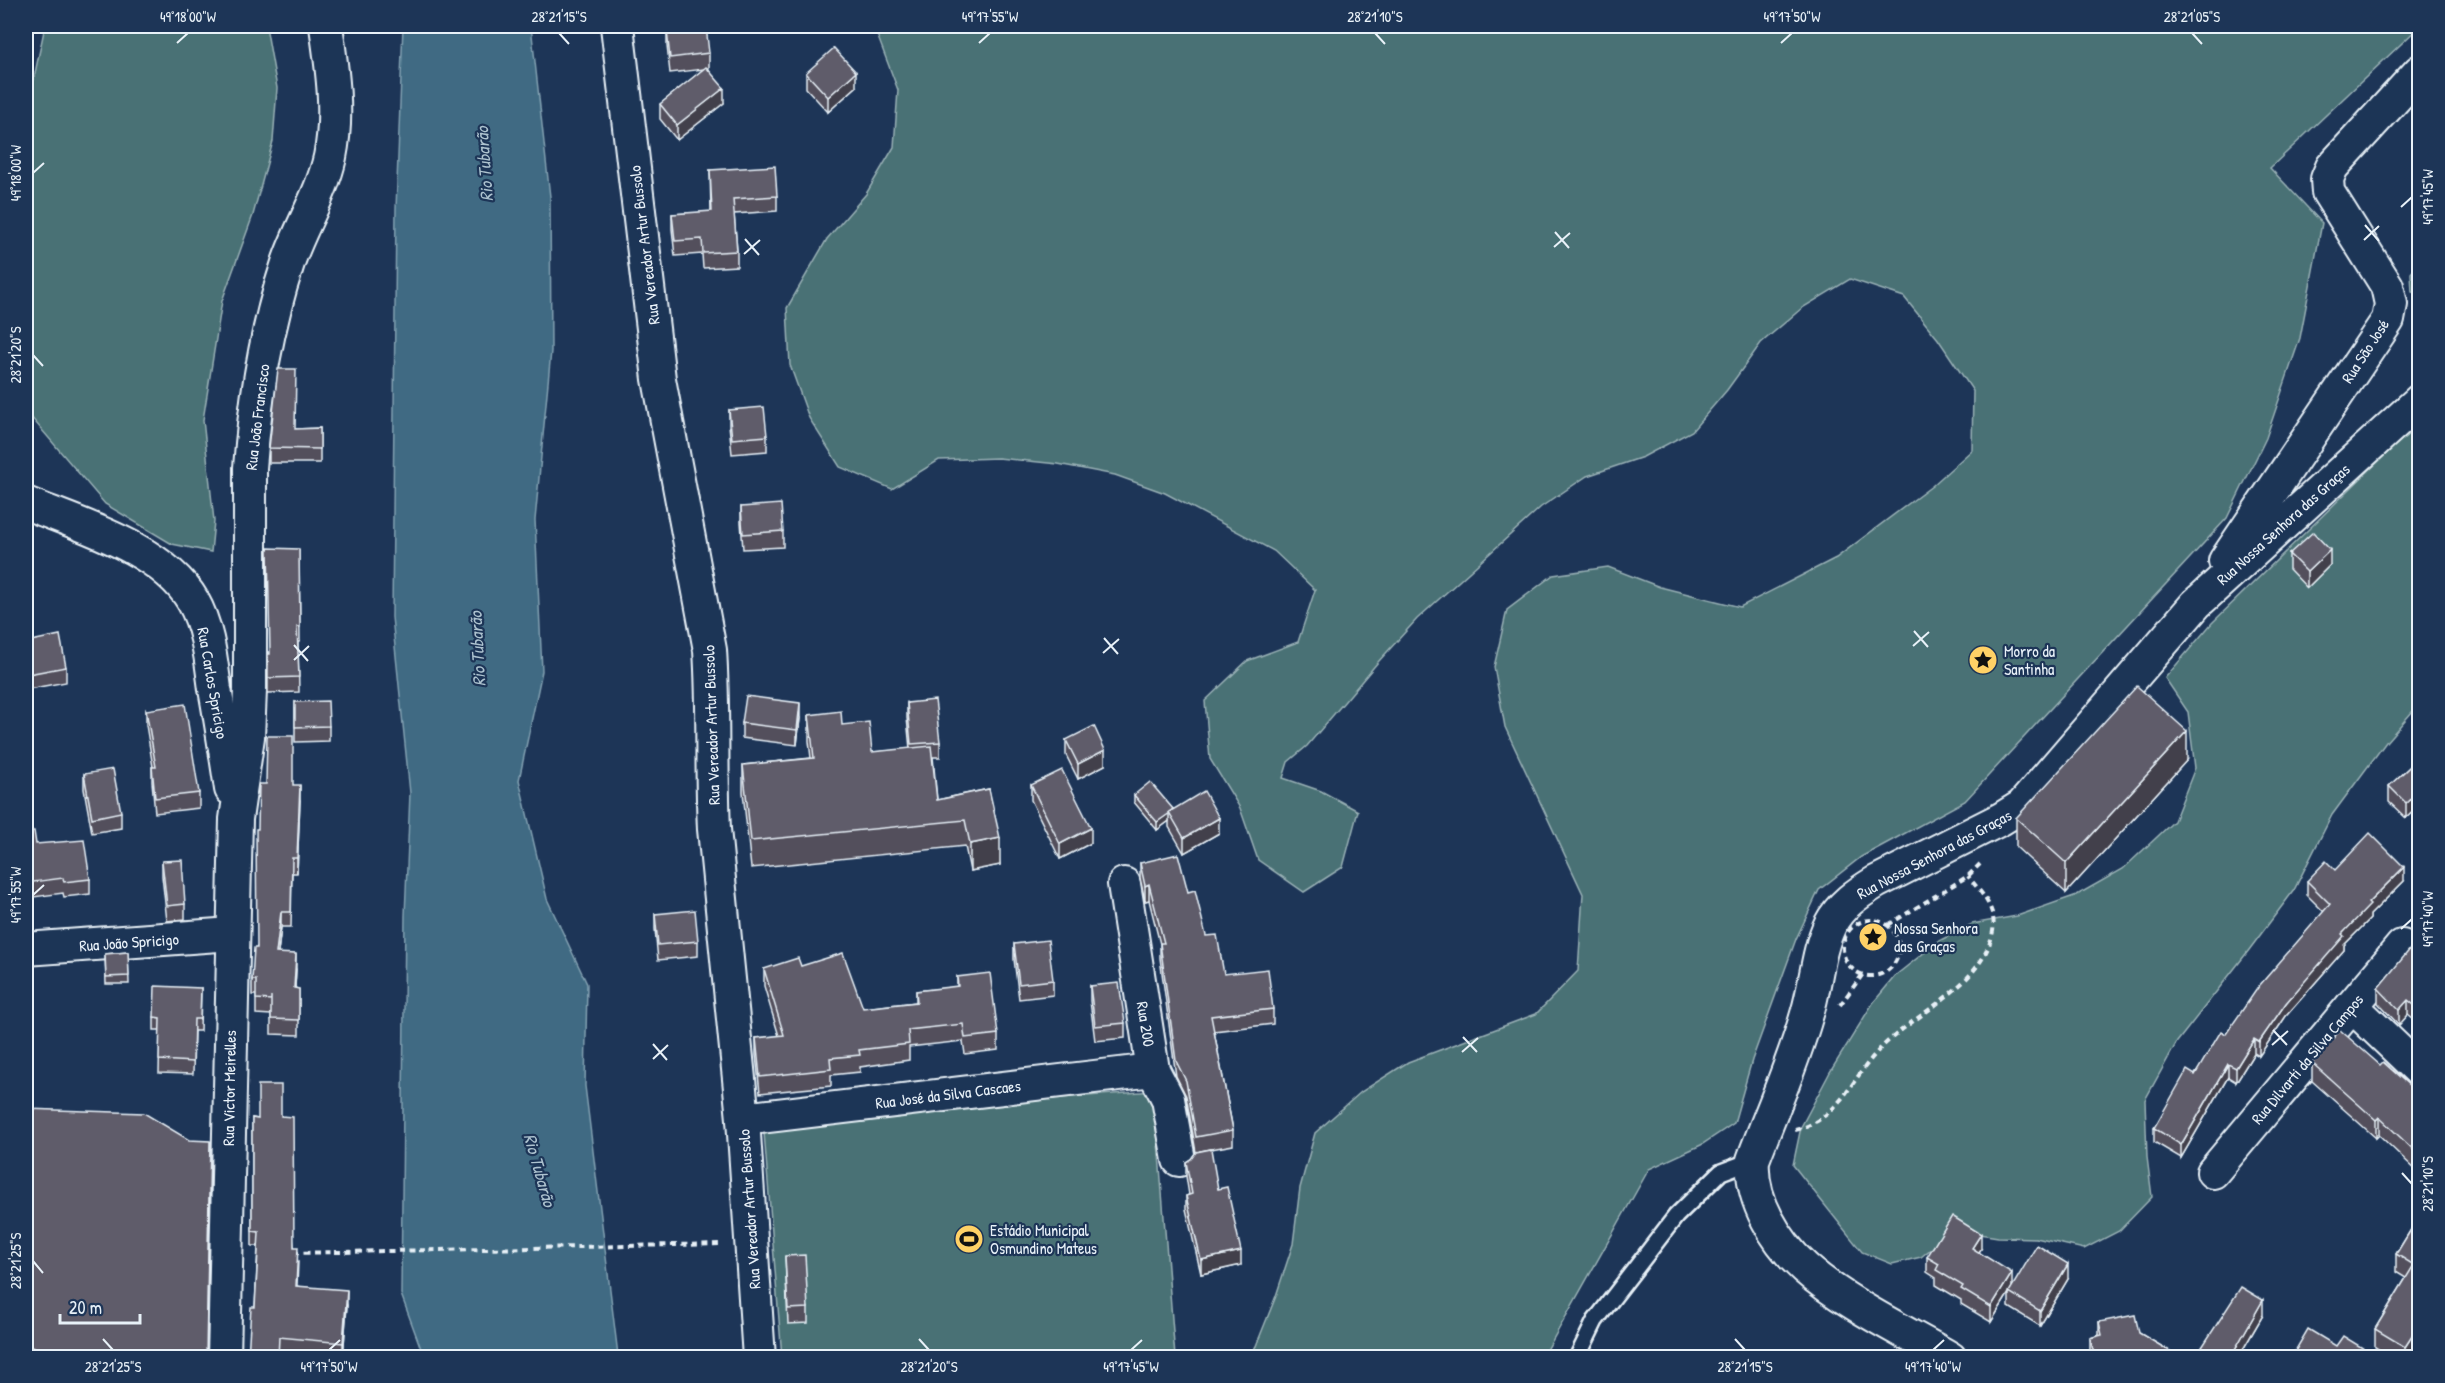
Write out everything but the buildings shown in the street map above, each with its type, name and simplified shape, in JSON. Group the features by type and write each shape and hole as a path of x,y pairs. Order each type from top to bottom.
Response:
{"street":[{"name":"Rua João Francisco","path":"236,819 248,737 250,690 252,437 266,345 276,306 289,261 322,183 330,158 334,99 326,26"},
{"name":"Rua Vereador Artur Bussolo","path":"617,26 659,379 710,650 713,690 714,829 743,1119 759,1358"},
{"name":"Rua São José","path":"2196,604 2388,320 2391,304 2387,286 2328,192 2327,179 2332,167 2420,71"},
{"name":"Rua Nossa Senhora das Graças","path":"1950,1358 1842,1294 1806,1269 1784,1246 1766,1215 1752,1175 1753,1160 1808,1014 1824,940 1831,924 1842,908 1857,893 2022,806 2196,604 2420,400"},
{"name":"Rua Carlos Spricigo","path":"26,503 119,541 150,559 172,577 192,600 203,625 211,663 236,819"},
{"name":"Rua Victor Meirelles","path":"224,1358 236,819"},
{"name":"Rua 200","path":"1124,884 1153,1070 1168,1099 1179,1160"},
{"name":"Rua João Spricigo","path":"26,949 232,934"},
{"name":"Rua Dilvarti da Silva Campos","path":"2212,1172 2402,946"},
{"path":"2352,1006 2420,1071"},
{"name":"Rua José da Silva Cascaes","path":"743,1119 1153,1070"}],"lane":[{"path":"1577,1358 1595,1321 1676,1215 1721,1172 1753,1160"}],"path":[{"path":"1888,925 1899,941 1899,951 1891,968 1882,974 1873,976 1854,970 1844,954 1846,935 1852,927 1870,920 1888,925 1968,876 1986,858 2001,819"},
{"path":"1788,1132 1811,1126 1837,1106 1878,1050 1935,1006 1978,967 1994,930 1992,906 1968,876"},
{"path":"285,1253 751,1244"}],"green space":[{"path":"45,26 266,26 277,88 273,141 253,215 222,301 203,420 214,521 211,552 172,544 105,504 30,416 26,402 26,97 31,92"},
{"path":"870,26 2420,26 2270,168 2322,223 2300,338 2266,438 2227,518 1965,801 1861,857 1819,890 1796,939 1752,1060 1734,1123 1701,1145 1649,1169 1543,1357 1249,1358 1276,1296 1293,1244 1300,1188 1315,1133 1361,1092 1408,1062 1536,1014 1578,971 1583,894 1505,727 1494,667 1507,610 1553,575 1608,567 1660,587 1740,607 1836,558 1932,486 1972,450 1973,391 1938,339 1904,297 1850,279 1802,308 1761,343 1727,390 1692,431 1643,457 1587,476 1541,507 1417,619 1307,746 1288,762 1283,778 1321,791 1358,811 1343,867 1304,892 1258,860 1240,808 1210,759 1205,701 1247,661 1298,642 1315,590 1274,551 1165,493 1115,475 1058,464 998,458 939,460 892,489 840,467 809,418 790,365 787,308 827,239 866,194 894,147 898,90 878,37"},
{"path":"2419,264 2419,294 2412,292 2411,273"},
{"path":"2419,422 2419,704 2386,742 2332,815 2294,890 2177,1042 2145,1100 2147,1157 2152,1197 2119,1231 2084,1249 2036,1238 1998,1237 1954,1230 1921,1257 1892,1264 1862,1252 1793,1165 1801,1127 1830,1072 1873,1003 1896,975 1939,941 1972,924 2017,916 2077,895 2123,869 2174,821 2195,768 2188,712 2165,678 2212,623"},
{"name":"Estádio Municipal Osmundino Mateus","path":"1154,1091 1175,1357 782,1357 763,1120"}],"water":[{"name":"Rio Tubarão","path":"403,26 531,26 550,197 551,351 535,520 542,671 519,780 547,899 587,984 585,1086 618,1355 616,1357 424,1357 401,1294 405,916 410,793 392,617 396,209"}],"place":[{"name":"Morro da Santinha","path":"1983,660"},
{"name":"Nossa Senhora das Graças","path":"1873,937"},
{"name":"Estádio Municipal Osmundino Mateus","path":"969,1239"}]}
